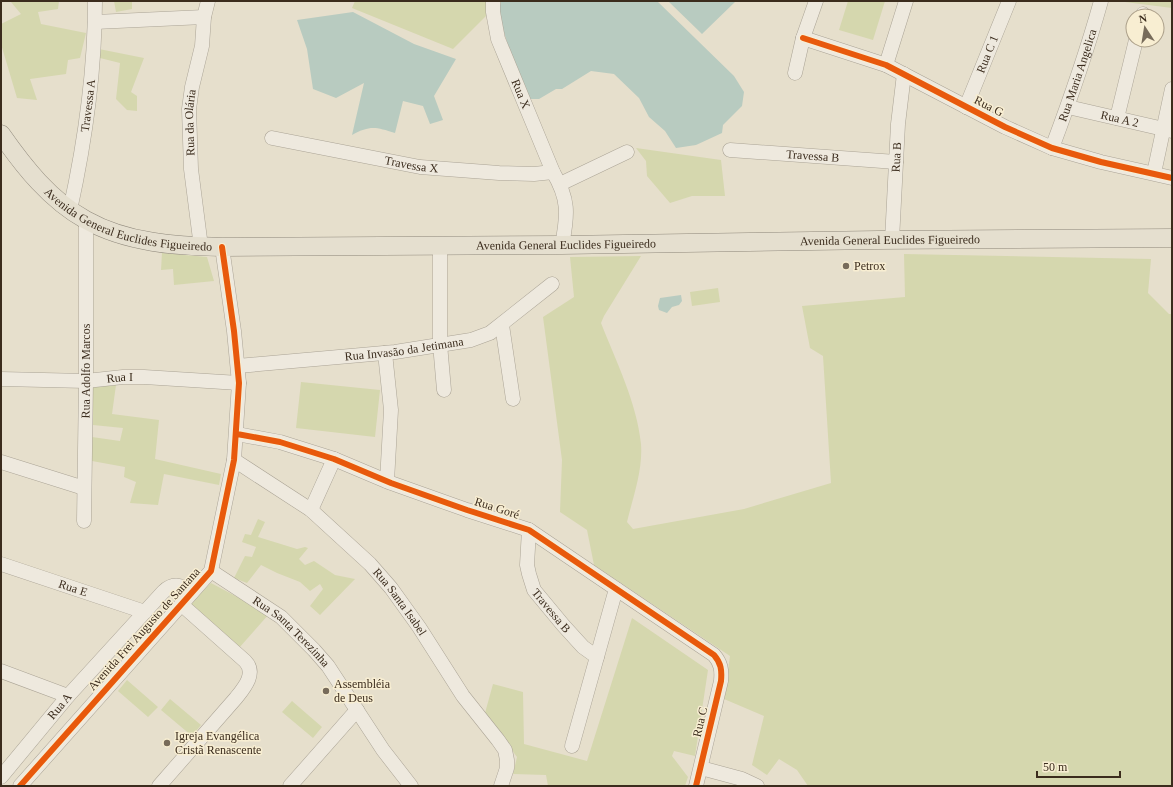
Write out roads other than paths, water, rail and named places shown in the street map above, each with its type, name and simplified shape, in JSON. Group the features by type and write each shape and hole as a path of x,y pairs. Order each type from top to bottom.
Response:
{"main road":[{"name":"Avenida General Euclides Figueiredo","path":"1,134 37,181 70,210 86,220 112,232 172,245 222,247 1172,238"}],"street":[{"name":"Travessa A","path":"70,210 81,158 89,92 95,22 95,1"},
{"name":"Rua da Olária","path":"201,247 191,169 188,123 192,87 202,46 204,17 208,1"},
{"name":"Rua X","path":"493,1 498,39 564,196 566,216 562,244"},
{"path":"795,73 803,38 816,1"},
{"path":"886,65 906,1"},
{"name":"Rua C 1","path":"966,107 1009,1"},
{"name":"Rua Maria Angelica","path":"1052,148 1089,45 1101,1"},
{"path":"95,22 204,17"},
{"name":"Rua G","path":"803,38 886,65 966,107 1052,148 1102,162 1172,178"},
{"path":"1117,118 1134,48"},
{"name":"Rua B","path":"892,240 896,162 904,74"},
{"path":"1154,173 1167,130 1172,89"},
{"name":"Rua A 2","path":"1068,107 1167,130"},
{"name":"Travessa X","path":"272,138 420,167 534,174 556,178"},
{"name":"Travessa B","path":"730,150 896,162"},
{"path":"556,178 627,152"},
{"name":"Rua Adolfo Marcos","path":"84,521 86,220"},
{"path":"440,245 440,344 444,390"},
{"name":"Avenida Frei Augusto de Santana","path":"20,786 211,571 234,460 239,383 222,247"},
{"name":"Rua Invasão da Jetimana","path":"238,366 385,353 471,340 483,336 502,325 552,284"},
{"path":"502,325 513,399"},
{"path":"385,353 391,410 387,481"},
{"name":"Rua I","path":"1,379 86,380 144,377 239,383"},
{"name":"Rua Goré","path":"236,434 280,442 334,459 387,481 467,510 529,530 714,655 720,663"},
{"path":"310,510 334,459"},
{"name":"Rua Santa Isabel","path":"234,460 310,510 370,564 392,588 463,696 505,750 507,768 501,786"},
{"path":"1,462 84,488"},
{"name":"Travessa B","path":"529,530 527,565 528,574 534,590 583,647 596,657"},
{"name":"Rua E","path":"1,564 145,612"},
{"name":"Rua Santa Terezinha","path":"211,571 281,617 314,650 328,666 383,750 411,786"},
{"name":"Rua A","path":"1,777 68,696 163,592 171,586 181,586 192,592"},
{"path":"572,746 616,589"},
{"path":"158,786 236,698 243,689 250,673 250,667 246,661 182,605"},
{"name":"Rua C","path":"696,786 721,681 722,670 720,663"},
{"path":"1,671 68,696"},
{"path":"290,786 357,710"},
{"path":"701,768 735,777 757,786"}],"place":[{"name":"Petrox","path":"846,266"},
{"name":"Assembléia de Deus","path":"326,691"},
{"name":"Igreja Evangélica Cristã Renascente","path":"167,743"}]}
